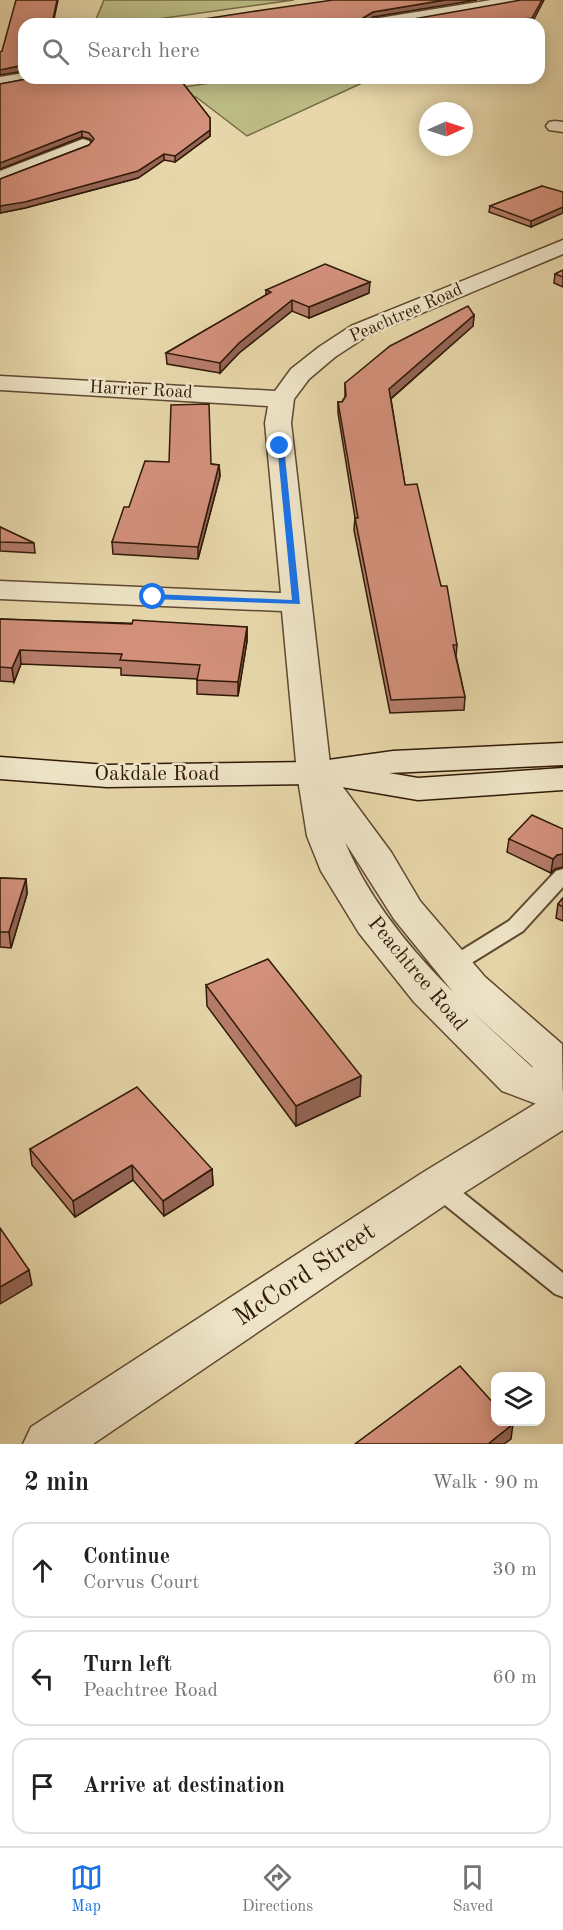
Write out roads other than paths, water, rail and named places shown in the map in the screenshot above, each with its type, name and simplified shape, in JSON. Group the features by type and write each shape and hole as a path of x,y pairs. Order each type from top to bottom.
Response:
{"street":[{"path":"409,18 518,0"},
{"path":"0,82 18,79"},
{"path":"0,177 17,173 59,153 83,145"},
{"name":"Peachtree Road","path":"563,246 359,331 327,352 300,374 282,399 278,423 314,773 329,845 339,871 372,923 428,992 474,1040 517,1079 563,1097"},
{"name":"Harrier Road","path":"0,383 282,399"},
{"path":"0,590 297,603"},
{"name":"Oakdale Road","path":"0,768 107,776 314,773 393,762 563,754"},
{"name":"Peachtree Road","path":"314,773 378,861 407,910 471,987 547,1055 563,1083"},
{"name":"Oakdale Road","path":"314,773 418,789 563,780"},
{"name":"McCord Street","path":"49,1444 438,1186 563,1108"}],"lane":[{"path":"453,965 516,926 563,875"},
{"path":"438,1186 563,1287"}]}
